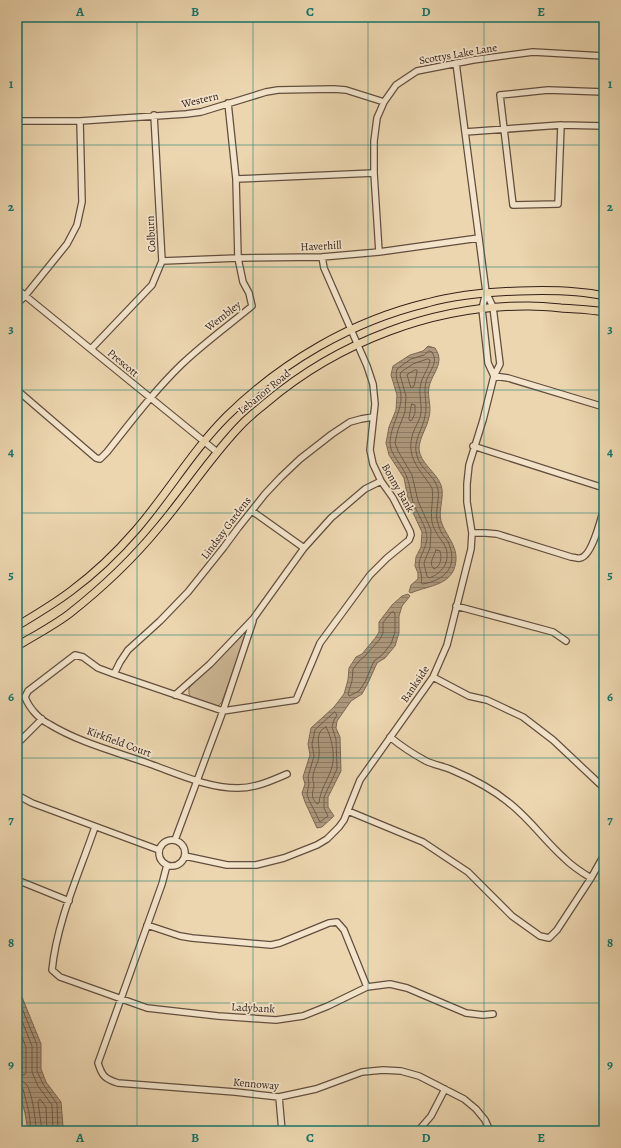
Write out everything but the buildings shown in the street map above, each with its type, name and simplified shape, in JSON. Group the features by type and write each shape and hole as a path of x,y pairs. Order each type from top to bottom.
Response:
{"main road":[{"name":"Lebanon Road","path":"17,626 71,592 100,566 136,530 204,441 228,416 270,378 315,348 350,330 427,302 486,292 542,290 604,296"},
{"name":"Lebanon Road","path":"17,646 67,615 103,586 130,560 159,527 217,452 245,421 286,387 324,362 357,345 405,325 482,308 529,306 604,312"}],"street":[{"name":"Scottys Lake Lane","path":"379,252 374,173 374,141 377,118 384,102 396,85 417,71 456,63 533,52 604,56"},
{"name":"Bankside","path":"185,856 218,863 236,865 256,864 274,861 317,845 327,839 340,827 360,780 433,677 447,645 471,550 472,533 467,502 469,465 494,376 500,364 493,308 486,292 456,63"},
{"name":"Western","path":"17,121 80,121 186,114 201,112 266,92 278,90 334,89 358,93 384,102"},
{"path":"561,125 558,204 514,205 500,95 548,90 604,92"},
{"name":"Wembley","path":"17,390 96,458 100,459 150,398 186,361 252,306 249,293 243,282 238,258 236,179 228,103"},
{"name":"Colburn","path":"91,349 152,285 162,262 154,116"},
{"path":"17,304 67,244 77,225 82,202 80,121"},
{"path":"465,132 561,125 604,126"},
{"path":"236,179 374,173"},
{"name":"Haverhill","path":"162,262 238,258 322,257 379,252 479,238"},
{"name":"Bonny Bank","path":"222,711 296,700 320,643 370,575 387,558 409,540 411,535 393,498 381,481 373,464 370,450 375,398 373,384 324,268 322,257"},
{"name":"Prescott","path":"17,289 217,452"},
{"name":"Bankside","path":"486,292 482,308 488,363 494,376"},
{"path":"494,376 508,378 604,407"},
{"name":"Lindsay Gardens","path":"114,674 128,650 160,621 188,592 264,494 300,459 332,434 350,422 361,418 374,417"},
{"path":"474,446 604,488"},
{"path":"175,695 210,664 253,619 304,548 331,518 365,489 381,481"},
{"path":"472,533 497,534 571,557 580,558 585,556 590,550 604,508"},
{"path":"252,511 304,548"},
{"path":"456,606 553,632 566,641"},
{"path":"175,840 222,711 253,619"},
{"name":"Kirkfield Court","path":"114,674 98,668 79,655 75,655 28,691 26,697 28,704 48,724 67,734 197,780 223,787 247,788 258,786 287,774"},
{"path":"114,674 222,711"},
{"path":"433,677 470,696 487,700 524,717 553,740 604,788"},
{"path":"17,744 42,719"},
{"path":"390,737 406,749 427,761 451,769 487,787 508,802 538,829 564,858 591,878"},
{"path":"17,795 32,803 159,850"},
{"path":"348,811 423,842 468,872 517,920 540,936 549,938 557,930 604,855"},
{"path":"17,880 69,901 95,827"},
{"path":"175,840 183,846 185,856 178,864 173,866 167,865 160,859 159,850 165,842 175,840"},
{"path":"121,999 162,884 167,865"},
{"name":"Ladybank","path":"69,901 57,942 52,970 54,973 60,977 147,1008 276,1020 302,1016 328,1006 367,987 390,984 407,988 466,1013 483,1015 493,1014"},
{"path":"147,925 186,937 271,945 280,943 329,923 337,922 344,930 367,987"},
{"name":"Kennoway","path":"121,999 98,1063 106,1079 118,1083 279,1097 316,1089 362,1072 383,1070 401,1071 419,1076 464,1099 476,1109 485,1120 490,1131"},
{"path":"418,1131 431,1116 445,1089"},
{"path":"279,1097 282,1131"}],"shaded area":[{"path":"244,633 246,634 222,702 218,706 191,697 189,694 189,688"}],"water":[{"path":"428,346 435,348 438,353 439,363 429,387 430,413 420,441 419,449 422,459 439,480 441,485 441,521 452,542 456,553 456,559 455,566 448,578 437,584 411,593 409,592 411,585 418,579 418,573 415,566 416,557 421,547 422,532 409,504 404,478 389,455 386,443 389,427 396,410 397,395 391,375 393,366 410,355 423,351"},
{"path":"408,594 410,596 402,606 399,616 399,633 395,646 385,658 377,663 362,694 351,701 337,721 336,728 340,737 341,771 328,797 328,807 334,816 322,827 317,828 302,793 305,784 303,777 310,755 308,744 311,728 334,707 344,694 348,680 349,668 356,657 362,654 376,637 379,632 379,622 392,605 402,596"},
{"path":"17,989 22,997 41,1044 41,1069 46,1082 61,1102 62,1131 28,1131 17,1084"}]}
